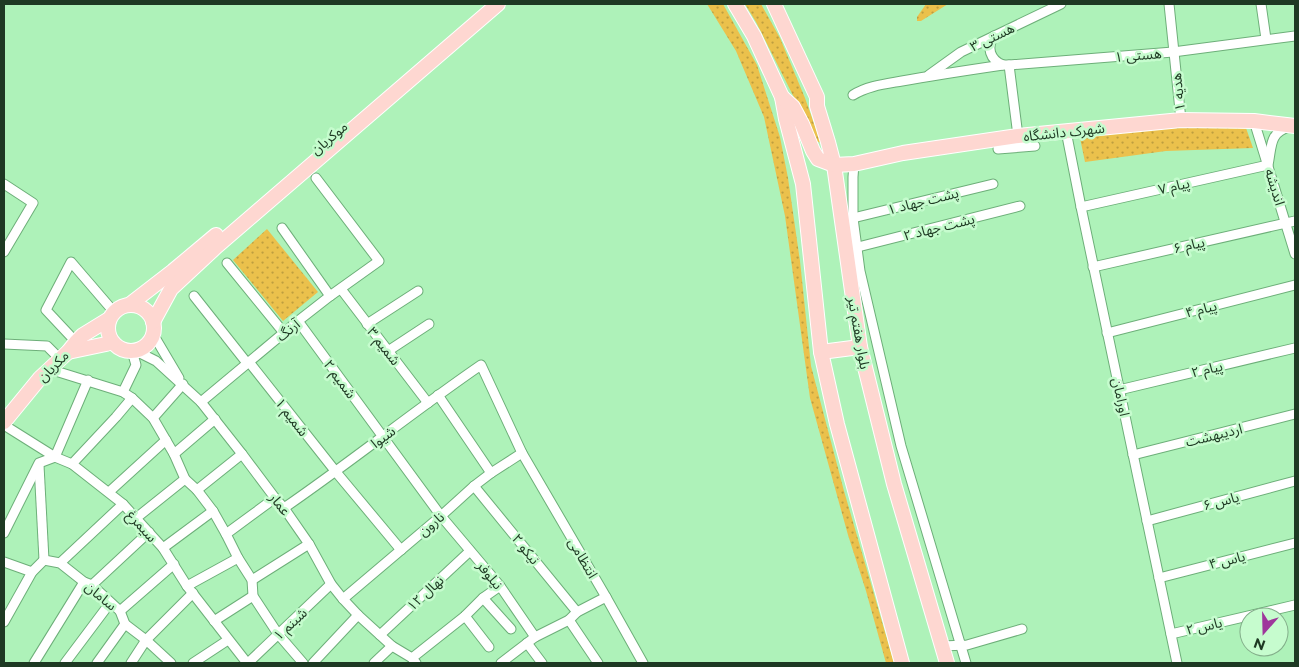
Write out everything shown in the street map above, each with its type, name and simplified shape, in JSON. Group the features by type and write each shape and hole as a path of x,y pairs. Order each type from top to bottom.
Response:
{"main road":[{"name":"موکریان","path":"129,305 173,271 483,4"},
{"path":"153,328 150,315 144,309 129,305 119,308 112,316 108,327 112,342 124,350 134,351 147,345 171,289 216,247 498,4"},
{"path":"735,4 754,36 782,97 803,184 820,352 837,424 902,663"},
{"name":"بلوار هفتم تیر","path":"774,4 817,97 834,166 860,347 894,484 947,663"},
{"path":"782,97 793,107 818,159 834,166"},
{"path":"828,142 838,152 846,156 917,144 1180,117 1246,114 1294,124"},
{"name":"شهرک دانشگاه","path":"834,166 1017,134 1066,131 1180,117 1294,124"},
{"name":"مکریان","path":"4,423 49,369 84,335 112,316"},
{"path":"68,351 112,342"},
{"path":"820,352 860,347"}],"street":[{"name":"هستی ۳","path":"926,76 962,52 1061,4"},
{"name":"هدیه ۱","path":"1169,4 1180,117"},
{"path":"1261,4 1266,39"},
{"path":"994,36 990,42 990,54 995,61 1006,65 1017,134"},
{"name":"هستی ۱","path":"853,95 871,87 926,76 1006,65 1173,52 1295,36"},
{"name":"اندیشه","path":"1254,121 1295,254"},
{"path":"1268,165 1274,136 1279,130 1294,124"},
{"name":"اورامان","path":"1066,131 1177,663"},
{"path":"998,149 1035,146"},
{"path":"859,163 853,177 853,218 860,270 901,446 966,663"},
{"name":"پیام ۷","path":"1081,207 1268,165"},
{"name":"آرنگ","path":"201,402 298,321 379,262 316,178"},
{"path":"4,184 33,202 4,252"},
{"name":"پشت جهاد ۱","path":"853,218 994,184"},
{"name":"پشت جهاد ۲","path":"858,247 1020,206"},
{"name":"پیام ۶","path":"1093,267 1295,221"},
{"path":"282,228 330,296"},
{"path":"68,351 46,310 71,262 112,316"},
{"path":"227,263 284,333"},
{"name":"پیام ۴","path":"1107,333 1295,285"},
{"name":"شمیم ۳","path":"341,289 428,403"},
{"path":"367,324 418,291"},
{"name":"شمیم ۱","path":"194,296 401,550"},
{"name":"شمیم ۲","path":"298,321 441,516"},
{"path":"388,351 429,324"},
{"path":"153,328 183,384 153,418"},
{"path":"4,344 46,346 68,351"},
{"name":"پیام ۲","path":"1119,390 1295,348"},
{"path":"123,392 136,365 134,351"},
{"name":"عمار","path":"134,351 156,361 201,402 284,508 309,544 331,584 343,599 392,646 414,661"},
{"name":"شیوا","path":"284,508 336,472 438,395 481,366"},
{"name":"انتظامی","path":"481,366 522,453 643,663"},
{"path":"49,369 123,392 153,418 174,454 185,479 197,490 213,511 252,580 252,596 278,634 303,663"},
{"path":"4,533 39,463 55,456 88,380"},
{"path":"438,395 491,473"},
{"path":"72,464 132,398"},
{"name":"اردیبهشت","path":"1133,455 1295,414"},
{"path":"174,454 215,419"},
{"name":"سیمرغ","path":"4,423 55,456 72,464 123,504 163,548 190,589 247,663"},
{"path":"109,492 166,440"},
{"name":"نارون","path":"343,599 474,486 522,453"},
{"path":"197,490 242,454"},
{"path":"4,622 32,572 44,560 39,463"},
{"path":"135,519 185,479"},
{"name":"یاس ۶","path":"1147,521 1295,481"},
{"name":"نیکو ۲","path":"474,486 577,612"},
{"path":"226,534 275,498"},
{"path":"60,563 123,504"},
{"path":"163,548 213,511"},
{"name":"نیلوفر","path":"441,516 500,586 535,637"},
{"path":"34,663 88,584 149,532"},
{"name":"یاس ۴","path":"1159,578 1295,543"},
{"path":"252,580 309,544"},
{"name":"نهال ۱۲","path":"380,635 470,551"},
{"path":"131,663 146,640 190,589 238,558"},
{"name":"سامان","path":"44,560 60,563 88,584 120,611 125,624 171,663"},
{"path":"4,562 32,572"},
{"path":"120,611 174,564"},
{"name":"شبنم ۱","path":"247,663 331,584"},
{"path":"414,661 483,598 500,586"},
{"path":"214,621 252,596"},
{"path":"501,663 535,637 569,620 577,612 606,597"},
{"path":"483,598 511,629"},
{"path":"65,663 110,603"},
{"name":"یاس ۲","path":"1171,634 1295,605"},
{"path":"313,663 358,615"},
{"path":"465,616 489,647"},
{"path":"569,620 598,663"},
{"path":"96,663 125,624"},
{"path":"942,646 967,645 1022,629"},
{"path":"194,663 228,640"},
{"path":"527,643 542,663"},
{"path":"374,663 392,646"}],"shaded area":[{"path":"707,4 723,4 757,65 780,137 800,261 811,366 844,491 894,663 886,663 810,398 785,216 764,117 736,51"},
{"path":"745,4 761,4 780,38 821,143 816,141"},
{"path":"926,4 948,4 921,21 917,21 917,17"},
{"path":"1207,126 1246,128 1253,148 1166,151 1085,162 1080,138 1137,130"},
{"path":"267,229 318,292 283,321 233,260"}]}
